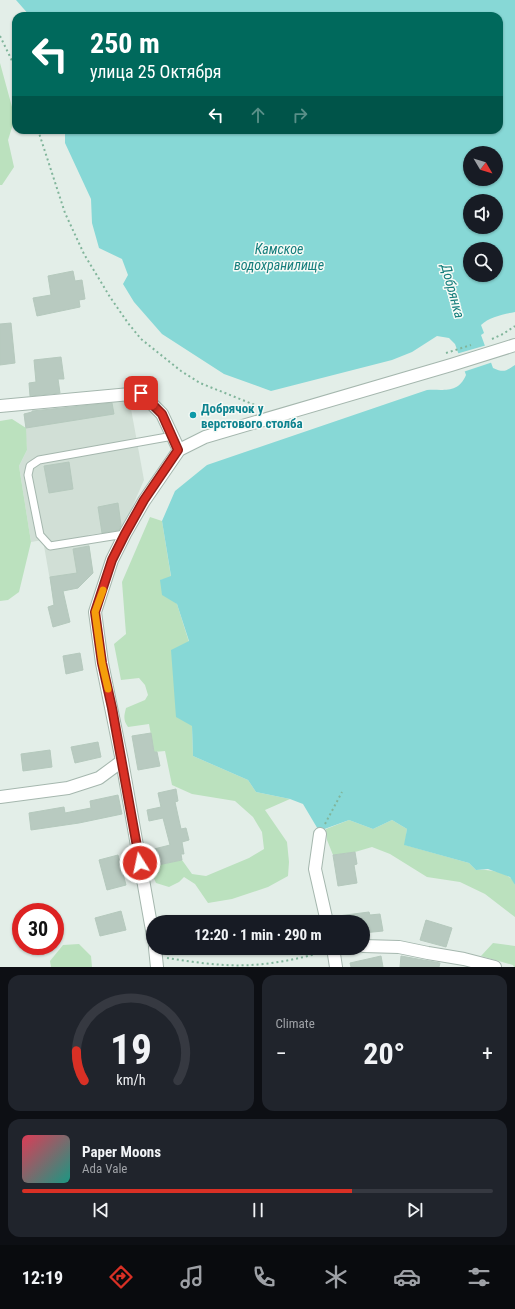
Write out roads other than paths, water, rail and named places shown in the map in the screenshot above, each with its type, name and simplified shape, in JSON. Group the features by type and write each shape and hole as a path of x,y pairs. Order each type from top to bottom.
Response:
{"street":[{"path":"149,915 122,761 102,663 95,612 112,560 144,500 178,450 205,437 515,345"},
{"path":"0,406 141,393 162,414 178,450"},
{"path":"0,797 68,788 99,778 122,761"},
{"path":"320,834 315,869 325,915"},
{"path":"370,946 399,947 464,959 495,967"},
{"path":"336,955 336,967"}],"lane":[{"path":"125,534 50,546 40,535 28,475 30,466 39,460 173,436"}],"water":[{"path":"16,0 515,0 515,312 497,316 484,322 481,325 484,333 481,335 493,368 505,371 515,365 515,885 510,877 488,869 476,870 469,863 404,845 407,829 392,820 373,829 349,820 319,831 303,804 290,799 256,792 248,780 193,756 192,726 176,717 171,650 189,641 177,604 162,595 160,580 171,576 162,521 175,491 207,465 427,390 445,390 455,388 463,381 466,375 455,344 449,338 437,336 412,352 392,360 271,391 224,374 162,334 134,302 123,284 128,275 122,259 99,248 92,223 91,199 65,143 65,134 503,134 503,12 26,12"}],"place":[{"name":"Добрячок у верстового столба","path":"193,415"}],"water label":[{"name":"Камское водохранилище","path":"279,258"},
{"name":"Добрянка","path":"453,291"}]}
